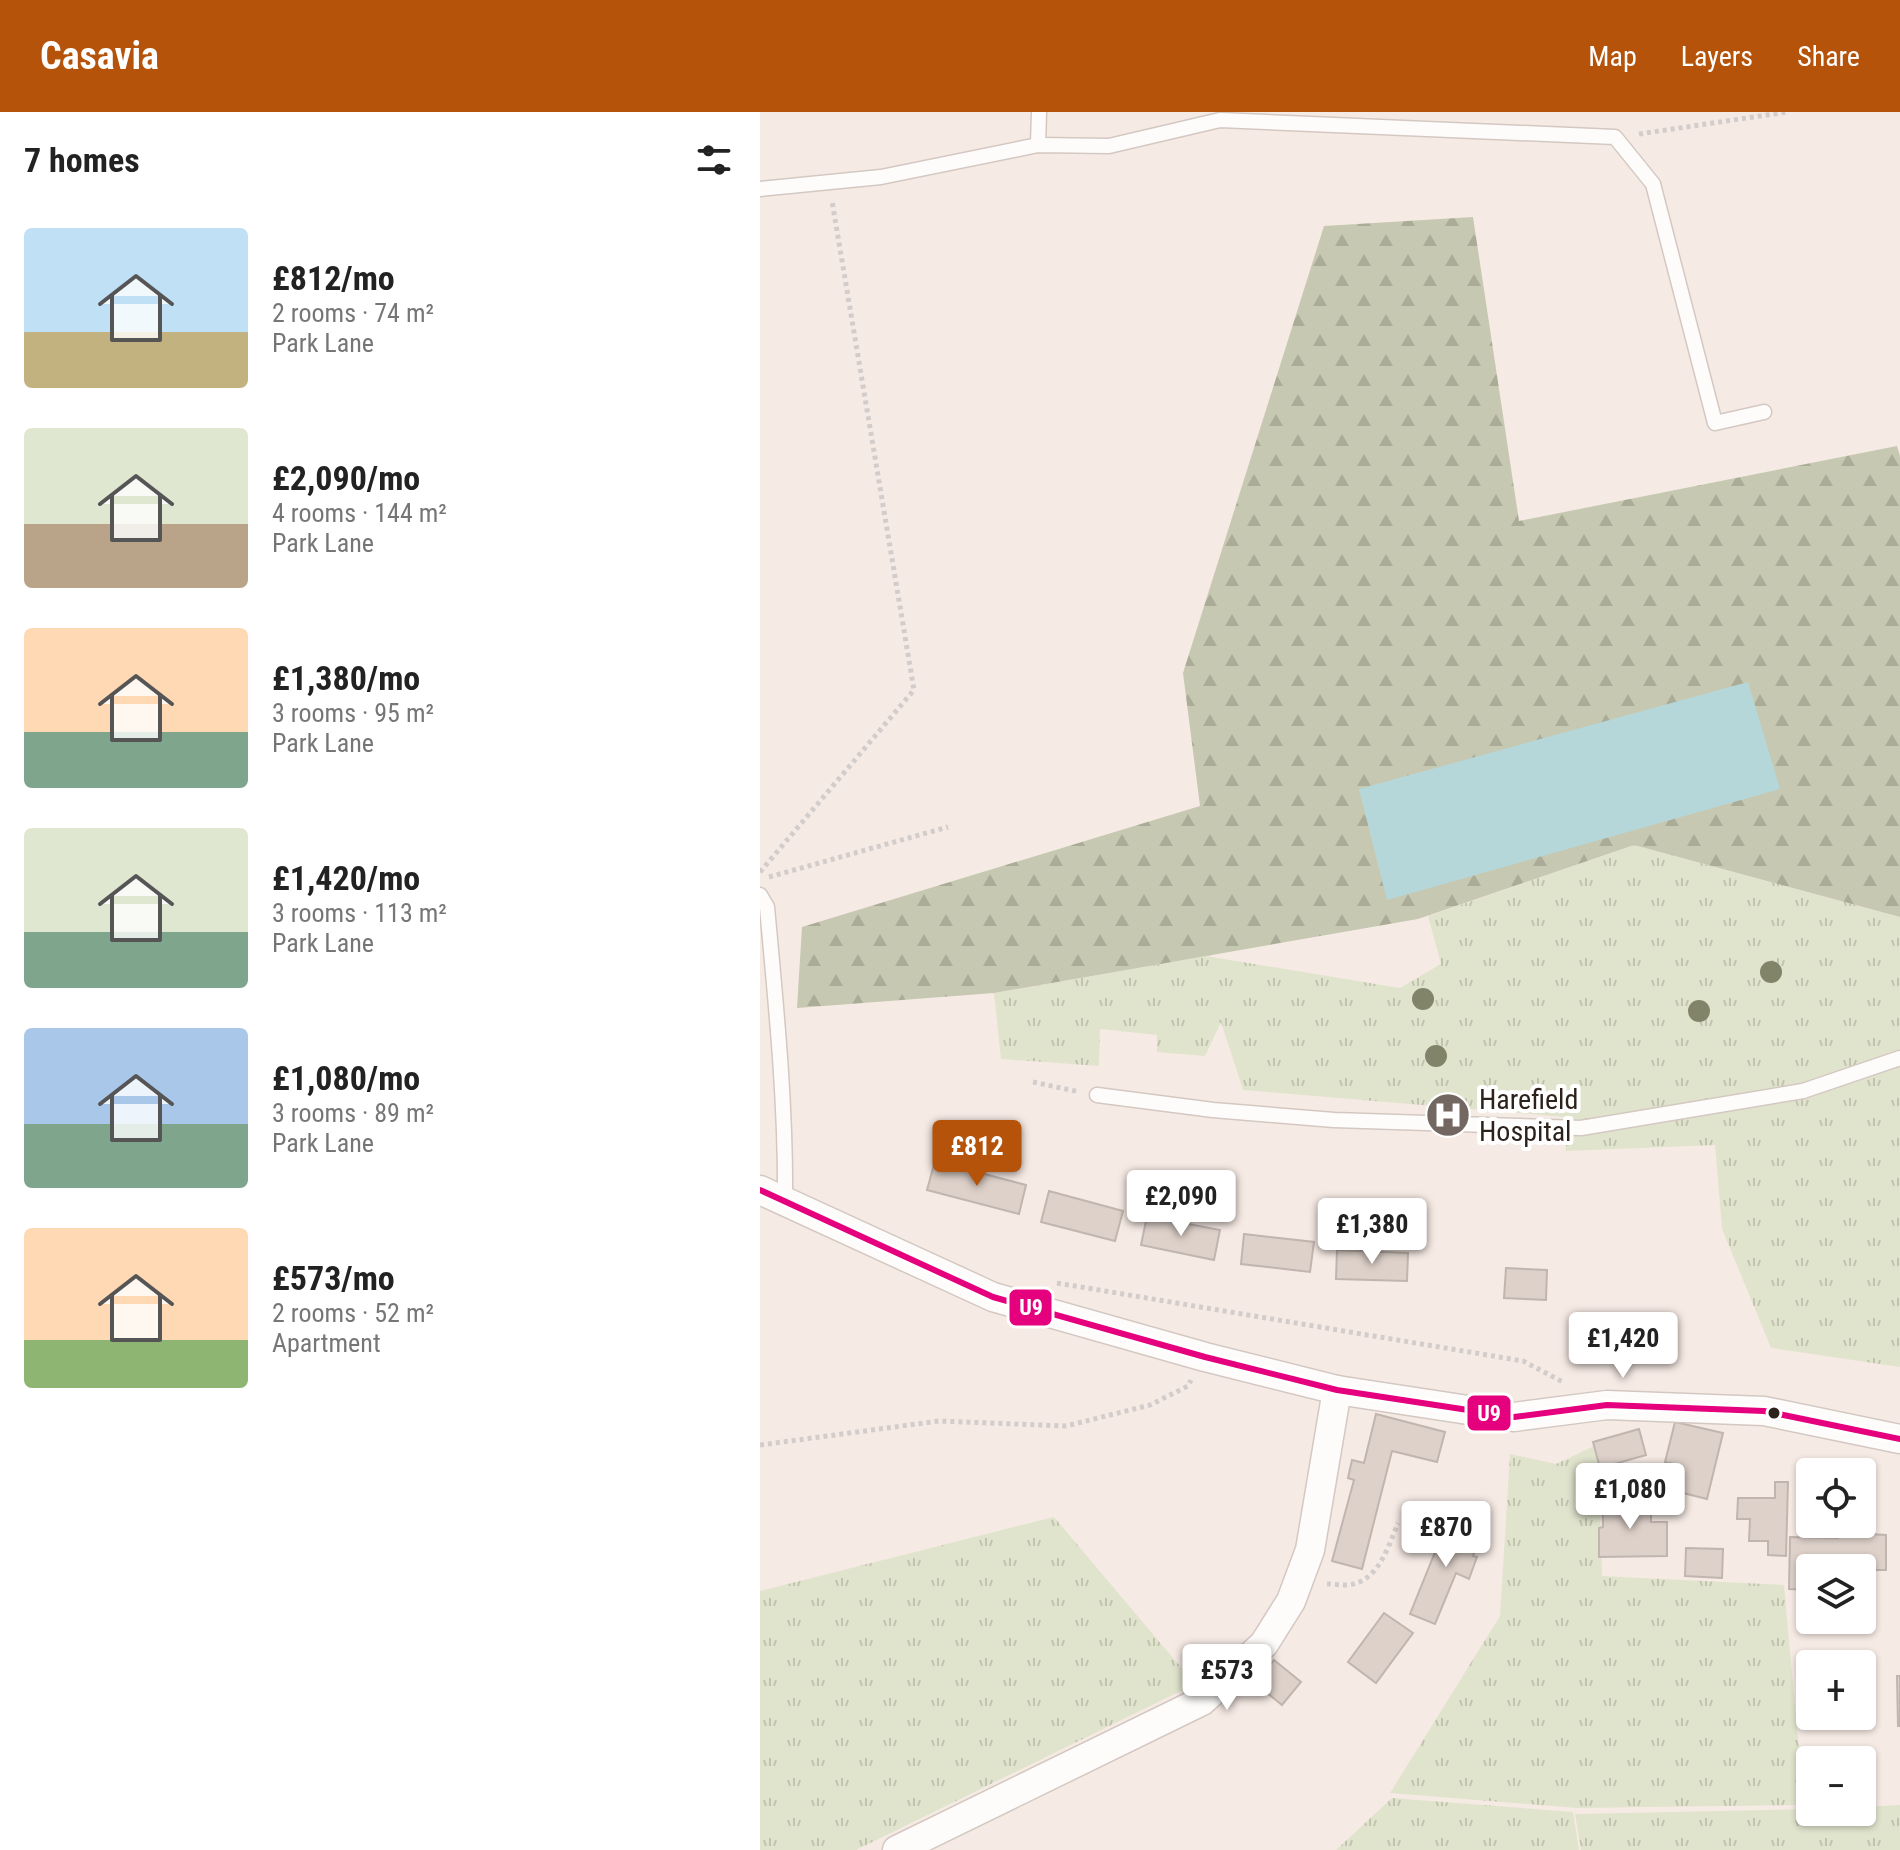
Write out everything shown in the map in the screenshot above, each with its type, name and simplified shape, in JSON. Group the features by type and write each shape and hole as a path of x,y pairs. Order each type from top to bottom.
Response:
{"street":[{"path":"772,1196 993,1297 1205,1357 1337,1390 1514,1417 1607,1405 1764,1411 1900,1439"},
{"path":"897,1850 1202,1701 1264,1644 1291,1601 1310,1550 1337,1390"}],"lane":[{"path":"1038,145 1039,112"},
{"path":"760,189 881,177 1038,145 1109,146 1220,120 1615,137 1653,184 1715,423 1764,412"},
{"path":"760,895 767,907 786,1152 772,1196"},
{"path":"1097,1095 1213,1110 1334,1120 1581,1128 1803,1091 1900,1058"}],"path":[{"path":"1615,137 1787,112"},
{"path":"760,872 914,690 829,182"},
{"path":"760,880 948,827"},
{"path":"1033,1082 1097,1095"},
{"path":"1049,1282 1523,1361 1565,1383"},
{"path":"760,1445 939,1421 1066,1426 1163,1399 1188,1386 1205,1357"},
{"path":"1298,1582 1350,1585 1367,1577 1381,1564 1398,1523"}],"green space":[{"path":"1473,217 1519,521 1897,446 1900,456 1900,917 1634,845 1418,919 994,993 797,1008 802,927 1200,806 1183,673 1324,226"},
{"path":"1634,845 1900,917 1900,1367 1771,1348 1722,1229 1715,1145 1566,1151 1565,1117 1243,1090 1221,1022 1205,1056 1157,1052 1157,1035 1100,1029 1099,1066 1001,1059 994,993 1206,956 1400,988 1441,964 1428,916"},
{"path":"1594,1446 1599,1465 1602,1576 1784,1585 1799,1746 1796,1746 1796,1805 1577,1808 1390,1793 1500,1616 1510,1454 1556,1464"},
{"path":"1054,1517 1195,1684 856,1850 760,1850 760,1591"},
{"path":"1392,1798 1573,1812 1579,1850 1336,1850"},
{"path":"1900,1805 1900,1850 1581,1850 1575,1814 1796,1809 1796,1826 1876,1826 1876,1806"}],"water":[{"path":"1748,682 1780,789 1387,900 1359,789"}],"building":[{"path":"935,1161 1026,1185 1019,1214 927,1190"},
{"path":"1049,1191 1123,1211 1115,1241 1041,1222"},
{"path":"1147,1216 1220,1230 1214,1260 1141,1245"},
{"path":"1244,1234 1314,1242 1310,1272 1241,1264"},
{"path":"1337,1250 1408,1253 1407,1281 1336,1279"},
{"path":"1506,1268 1547,1270 1546,1300 1504,1298"},
{"path":"1376,1414 1445,1432 1437,1462 1392,1451 1362,1569 1332,1561 1354,1480 1348,1478 1352,1460 1364,1463"},
{"path":"1675,1422 1723,1433 1707,1499 1675,1491 1681,1466 1665,1462"},
{"path":"1639,1429 1646,1455 1600,1468 1593,1442"},
{"path":"1775,1482 1788,1482 1786,1556 1768,1555 1768,1541 1749,1541 1750,1519 1737,1519 1738,1498 1775,1498"},
{"path":"1622,1491 1623,1512 1651,1512 1651,1522 1667,1522 1667,1556 1599,1557 1599,1528 1603,1527 1602,1492"},
{"path":"1448,1520 1482,1534 1473,1556 1477,1557 1469,1579 1456,1573 1435,1624 1410,1614"},
{"path":"1876,1534 1886,1535 1886,1570 1876,1570 1876,1554 1796,1554 1796,1589 1789,1589 1790,1537 1876,1538"},
{"path":"1686,1548 1723,1549 1722,1578 1685,1576"},
{"path":"1384,1613 1413,1633 1376,1683 1348,1662"},
{"path":"1274,1660 1301,1682 1282,1705 1255,1683"},
{"path":"1897,1676 1900,1676 1900,1726 1898,1726"}],"transit line":[{"name":"U9","path":"760,1190 993,1297 1205,1357 1337,1390 1514,1417 1607,1405 1764,1411 1900,1439"}],"place":[{"name":"Harefield Hospital","path":"1448,1115"}]}
